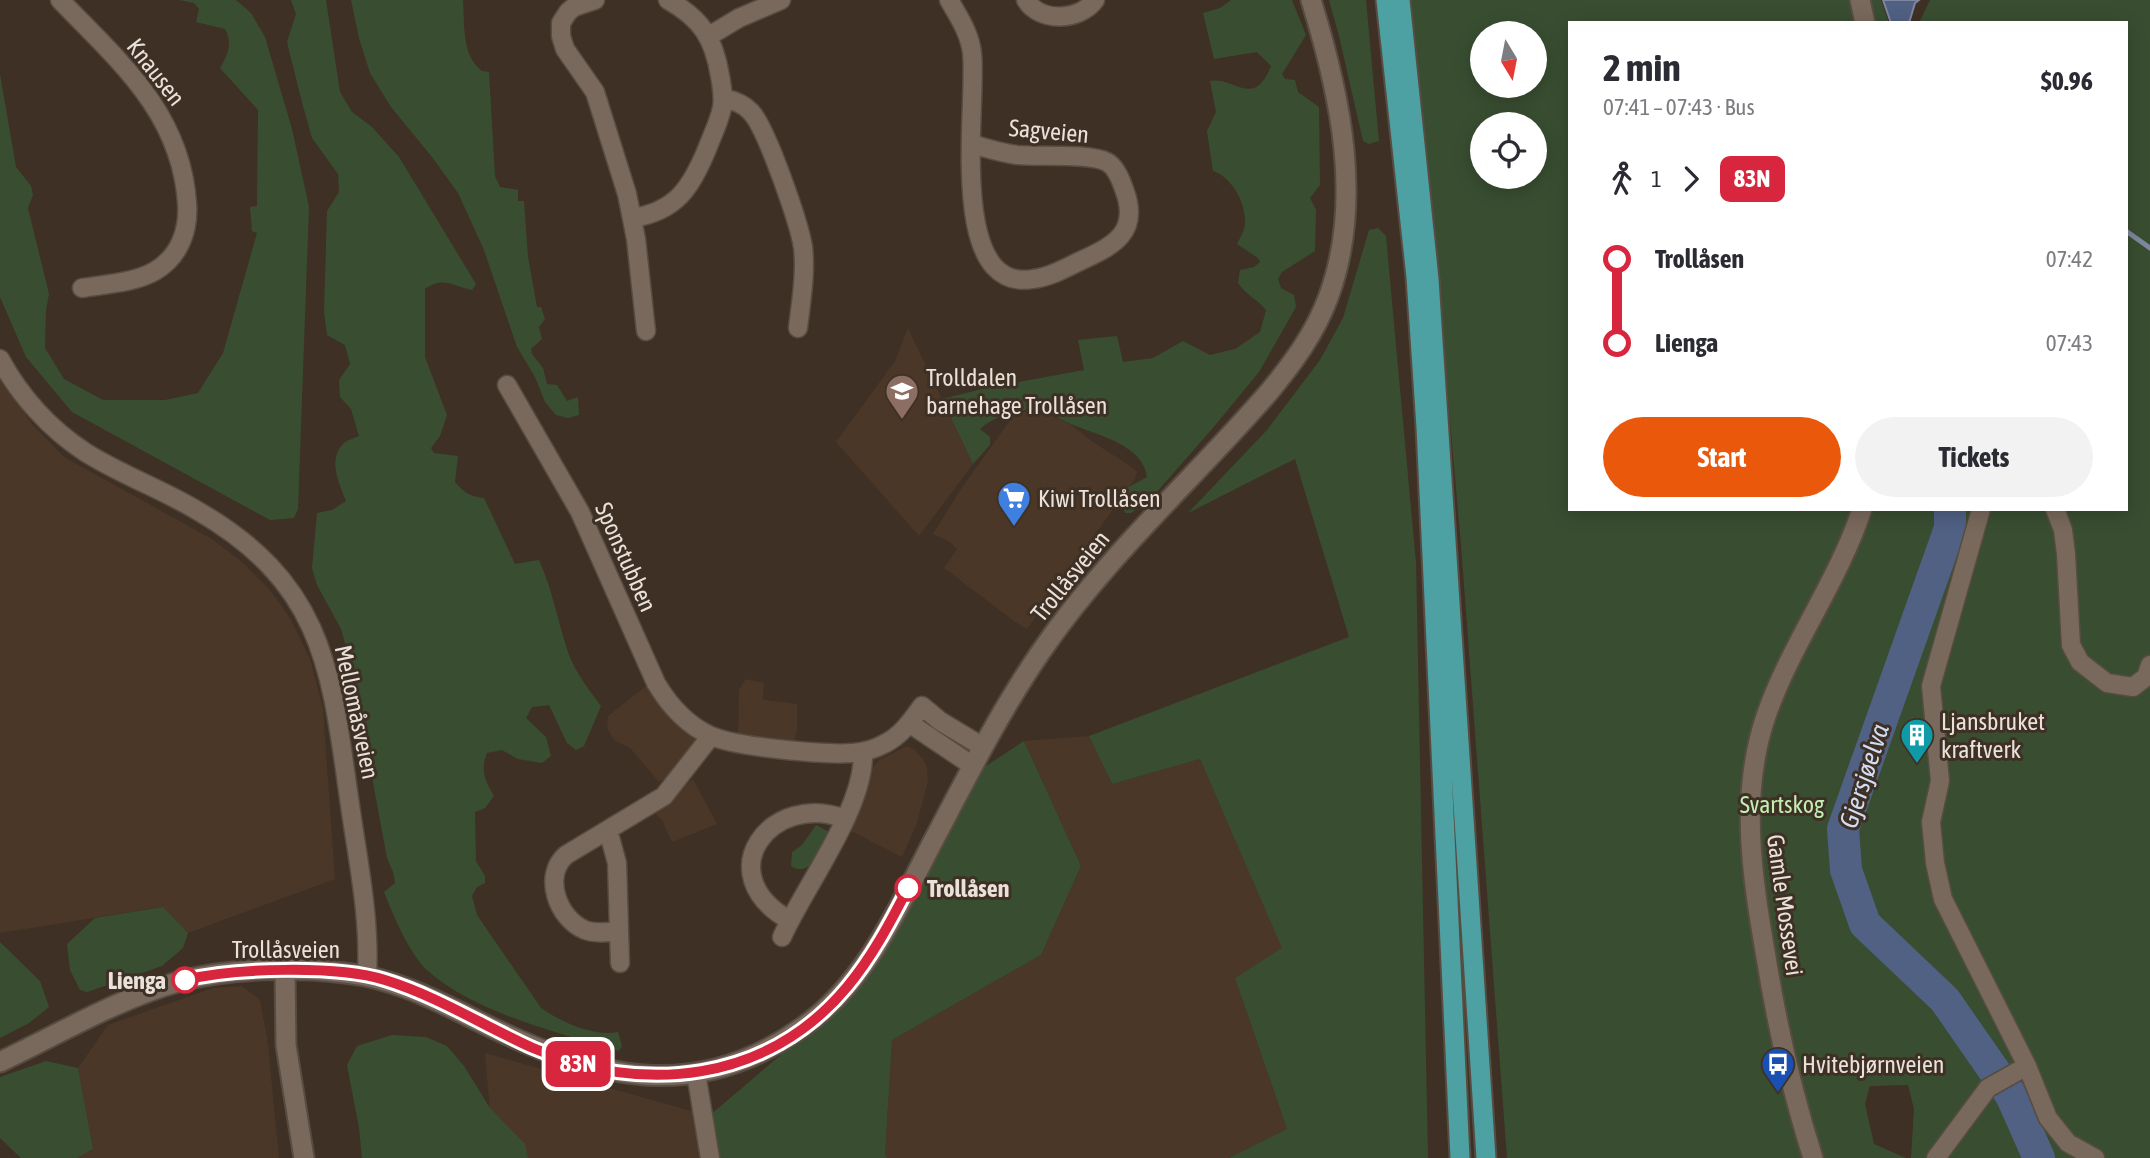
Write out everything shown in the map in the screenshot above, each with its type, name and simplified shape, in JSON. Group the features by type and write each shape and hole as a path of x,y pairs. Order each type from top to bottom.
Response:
{"highway":[{"path":"1386,0 1416,277 1426,427 1460,1158"},
{"path":"1400,0 1430,292 1486,1158"}],"street":[{"name":"Knausen","path":"60,0 124,66 153,102 179,153 187,200 188,219 183,239 174,255 164,264 142,276 82,288"},
{"path":"595,0 573,3 561,23 562,43 595,92 606,120 633,218 646,331"},
{"path":"633,218 660,211 686,190 702,162 720,115 723,98 716,56 709,36 701,24 668,0"},
{"path":"709,36 755,4 780,0"},
{"name":"Sagveien","path":"949,0 964,26 972,51 971,144 972,187 978,232 988,261 1002,273 1023,280 1049,275 1107,248 1124,232 1130,218 1126,193 1119,176 1105,161 1017,155 971,144"},
{"path":"1026,0 1037,12 1058,16 1082,12 1096,0"},
{"name":"Trollåsveien","path":"4,1060 108,1010 170,985 228,972 342,972 367,975 400,985 534,1048 577,1064 637,1075 696,1073 737,1062 776,1044 815,1018 846,988 881,939 983,747 1034,662 1084,592 1269,392 1302,349 1328,299 1345,227 1346,184 1336,100 1311,0"},
{"path":"1860,0 1864,21"},
{"path":"723,98 746,107 759,122 798,228 803,257 799,328"},
{"name":"Mellomåsveien","path":"0,359 37,411 71,442 188,505 237,536 268,562 300,605 321,651 336,707 364,901 368,944 367,975"},
{"name":"Sponstubben","path":"507,385 580,512 656,683 679,714 711,736 733,742 811,751 863,752 894,739 922,706 940,721 983,747"},
{"name":"Gamle Mossevei","path":"1813,1158 1798,1109 1773,1001 1751,854 1750,792 1759,736 1777,688 1835,575 1861,511"},
{"path":"1980,511 1931,686 1940,781 1931,822 1935,863 1944,899 2027,1066 2048,1118 2068,1143 2095,1158"},
{"path":"2056,511 2063,530 2066,554 2071,645 2080,662 2107,683 2133,687 2146,677 2150,665"},
{"path":"909,723 973,766"},
{"path":"619,931 597,933 577,926 564,910 553,882 556,866 561,860 664,796 711,736"},
{"path":"782,937 845,819 861,780 863,752"},
{"path":"789,920 776,913 757,889 750,871 753,852 774,825 793,817 815,813 834,814 845,819"},
{"path":"608,830 617,863 620,963"},
{"path":"285,971 286,1045 304,1158"},
{"path":"1936,1158 1988,1088 2027,1066"},
{"path":"696,1073 710,1158"}],"shaded area":[{"name":"Trolldalen barnehage Trollåsen","path":"908,328 973,464 919,536 836,442 895,361"},
{"path":"0,380 33,425 64,457 212,539 242,562 270,590 290,618 310,659 323,708 335,879 188,933 162,907 0,933"},
{"path":"1041,411 1070,424 1137,472 1135,479 1027,629 944,568 957,549 950,542 933,534 961,489 1016,412"},
{"path":"746,679 764,683 765,700 797,704 794,743 738,739 739,689"},
{"path":"646,686 693,733 697,741 675,772 659,782 630,748 614,740 607,728 608,716"},
{"path":"1089,736 1112,784 1200,759 1283,949 1235,978 1287,1129 1229,1158 887,1158 885,1154 892,1040 1041,955 1081,866 1024,741"},
{"path":"907,746 923,759 927,767 928,781 917,823 902,857 847,829 859,806 872,769 879,760"},
{"path":"693,779 717,824 672,842 662,820 653,812"},
{"path":"242,986 260,1000 268,1044 279,1158 77,1158 93,1149 78,1068 108,1025 213,988"},
{"path":"485,1053 709,1116 715,1158 494,1158"}],"green space":[{"path":"179,0 236,0 251,13 265,37 292,129 309,207 298,509 294,518 270,520 72,412 26,357 0,297 0,74 16,167 31,186 33,195 28,208 49,294 45,348 64,379 103,400 165,400 198,393 223,353 257,233 252,231 250,207 257,206 258,110 220,68 229,49 225,29 196,22 199,9 194,3"},
{"path":"291,0 326,0 340,92 352,112 372,127 399,157 476,284 472,290 448,283 438,283 425,289 425,357 447,415 440,436 431,448 434,453 458,456 455,482 468,493 484,498 515,564 539,560 569,655 579,675 601,706 584,746 576,750 567,743 549,705 532,707 526,718 546,737 551,756 542,763 518,759 502,750 487,753 485,775 494,796 485,808 475,812 476,861 485,876 485,883 477,887 472,896 477,915 541,1008 578,1027 599,1032 618,1032 622,1046 619,1051 519,1020 469,999 447,986 421,964 397,923 384,892 395,883 387,858 351,664 341,629 317,585 312,568 317,513 332,510 346,501 336,471 336,456 344,443 359,436 351,409 340,397 339,380 350,364 345,345 327,335 324,312 327,211 339,192 338,174 312,138 303,106 287,42 296,14"},
{"path":"351,0 463,0 464,29 470,57 482,71 489,72 495,176 500,187 518,190 518,201 524,201 528,257 537,307 541,307 545,319 539,327 542,339 531,349 532,354 543,368 547,384 557,385 567,401 578,397 579,415 568,418 556,415 545,402 535,377 517,347 484,250 458,193 391,107 370,73"},
{"path":"1231,0 1292,0 1306,35 1282,74 1285,79 1295,80 1298,92 1319,107 1320,185 1310,198 1316,210 1315,251 1282,272 1278,279 1281,288 1294,295 1296,307 1259,372 1148,502 1131,513 1125,513 1122,505 1127,488 1147,477 1137,456 1117,442 1045,412 1017,412 986,424 980,429 990,437 990,445 973,464 942,399 1084,370 1078,340 1117,336 1123,362 1153,358 1183,341 1210,355 1235,349 1260,332 1266,310 1238,283 1240,270 1254,267 1260,262 1237,244 1245,226 1243,207 1232,185 1213,171 1207,131 1216,112 1210,81 1251,89 1258,86 1271,66 1257,52 1214,59 1203,13 1220,8"},
{"path":"1329,0 1366,0 1379,141 1369,144 1363,141"},
{"name":"Svartskog","path":"1403,0 1881,0 1888,21 1568,21 1568,511 2128,511 2128,21 1920,21 1930,0 2150,0 2150,1158 1911,1158 1914,1109 1908,1085 1870,1086 1865,1104 1874,1144 1906,1158 1507,1158 1461,545 1428,171"},
{"path":"1378,228 1386,236 1416,563 1428,1158 1229,1158 1287,1129 1235,978 1282,948 1200,759 1112,784 1089,736 1349,637 1295,459 1188,513 1267,430 1320,360 1343,318 1369,230"},
{"path":"1024,741 1081,866 1041,955 892,1040 885,1154 887,1158 715,1158 709,1116 864,984 977,772"},
{"path":"816,825 829,832 819,853 810,865 804,868 791,866 792,852 802,845"},
{"path":"163,907 188,933 183,948 162,966 87,992 80,990 70,970 67,944 95,918"},
{"path":"0,942 40,981 49,1007 29,1023 0,1038"},
{"path":"392,1035 426,1037 447,1046 464,1066 490,1108 525,1144 528,1158 362,1158 347,1065 357,1046"},
{"path":"46,1061 78,1068 93,1149 77,1158 21,1158 0,1138 0,1077"}],"water":[{"path":"1883,0 1919,0 1915,3 1910,21 1890,21"}],"waterway":[{"path":"2128,232 2150,248"},
{"name":"Gjersjøelva","path":"1950,511 1950,528 1843,829 1846,870 1865,924 1945,1000 2011,1095 2039,1158"}],"bus line":[{"name":"83N","path":"185,980 245,971 312,971 367,975 400,985 534,1048 577,1064 617,1073 677,1076 719,1068 752,1056 785,1039 815,1018 846,988 858,972 881,939 908,888"}],"place":[{"name":"Trolldalen barnehage Trollåsen","path":"902,421"},
{"name":"Kiwi Trollåsen","path":"1014,528"},
{"name":"Ljansbruket kraftverk","path":"1917,765"},
{"name":"Trollåsen","path":"908,888"},
{"name":"Lienga","path":"185,980"},
{"name":"Hvitebjørnveien","path":"1778,1094"}]}
